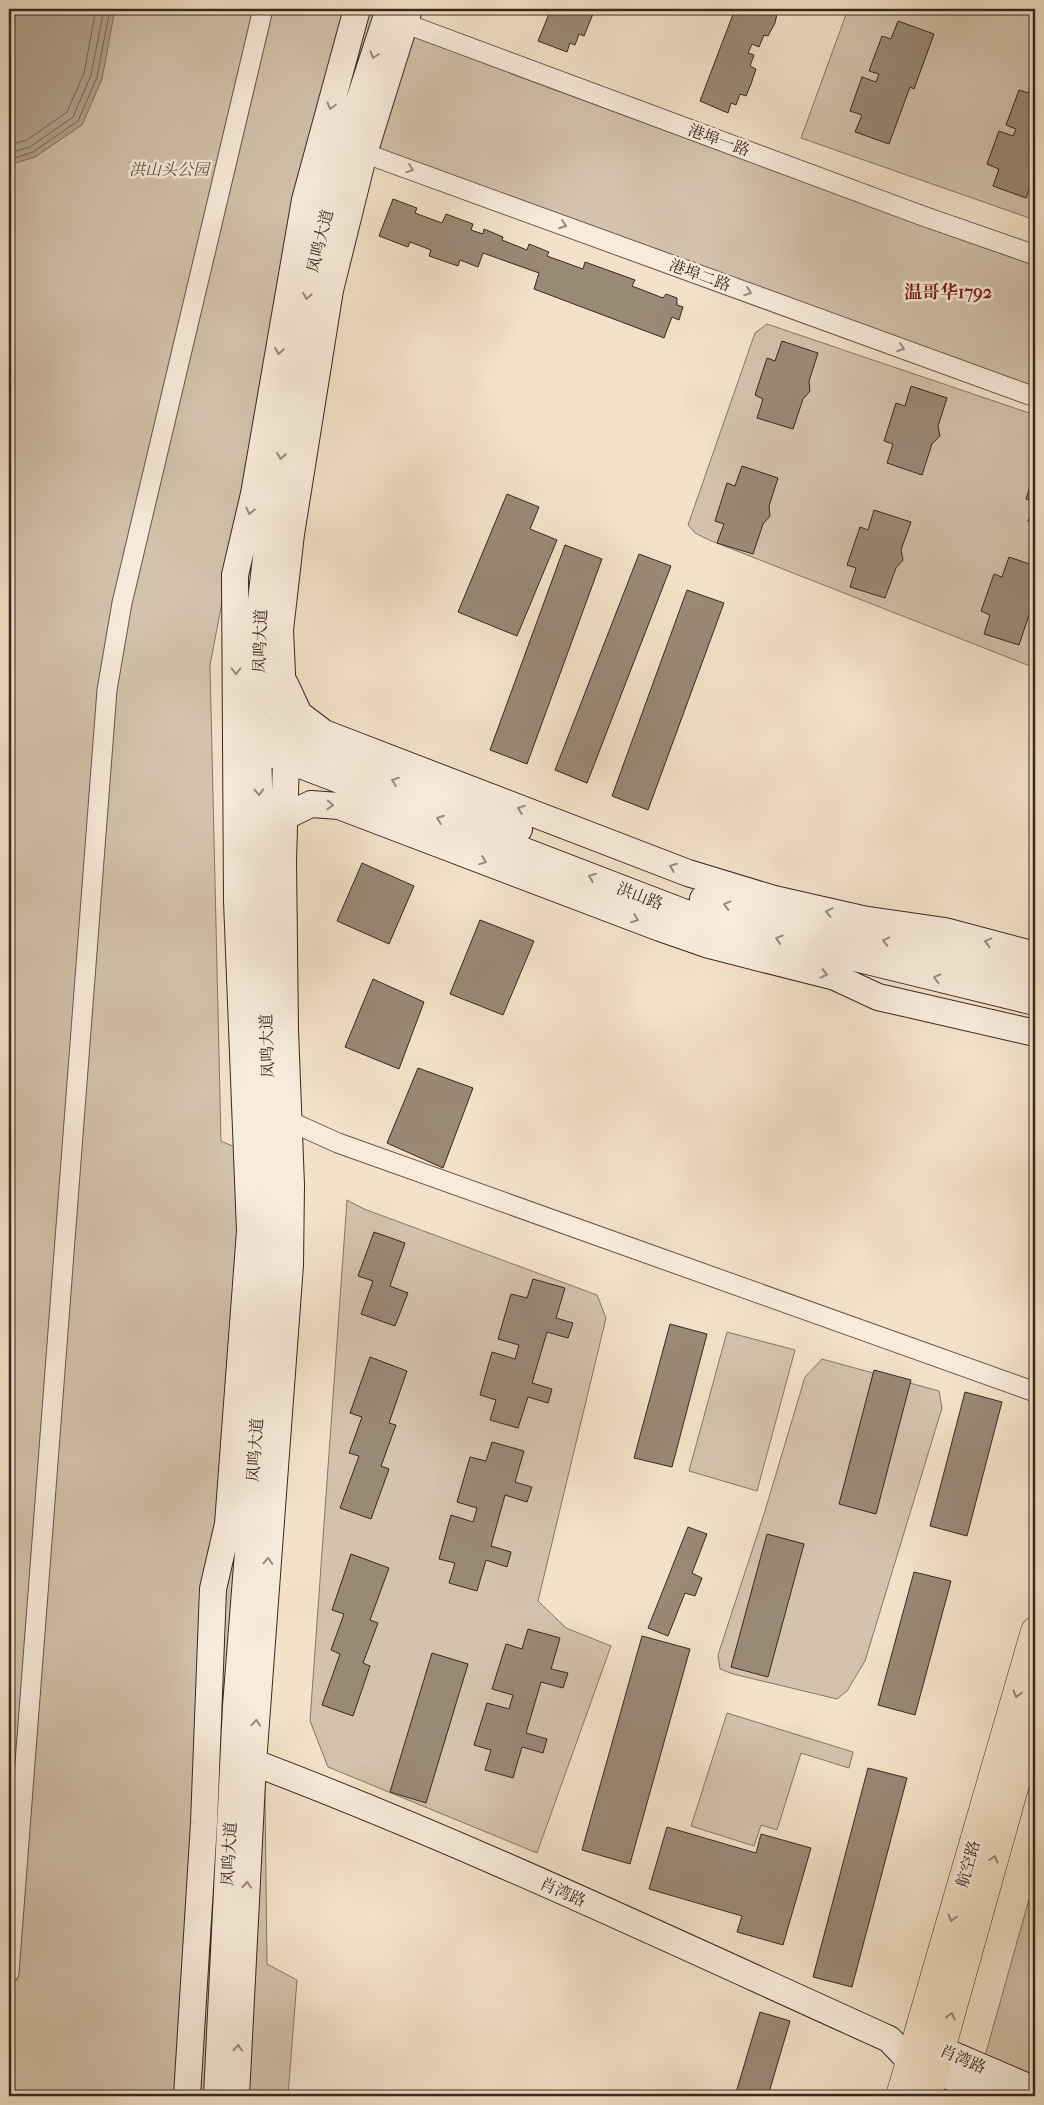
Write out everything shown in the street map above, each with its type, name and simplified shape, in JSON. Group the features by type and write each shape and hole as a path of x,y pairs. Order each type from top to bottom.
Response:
{"main road":[{"name":"航空路","path":"900,2096 1035,1631"},
{"name":"航空路","path":"935,2072 1035,1713"}],"street":[{"path":"9,1972 107,690 122,603 263,9"},
{"path":"187,2096 204,1823 214,1589 228,1524 250,1231 237,901 235,575 254,494 305,200 357,9"},
{"name":"凤鸣大道","path":"217,2096 243,1759 290,1265 291,1185 283,891 285,749 280,630 292,524 330,290 401,13"},
{"name":"凤鸣大道","path":"236,2096 243,1759 264,1338 272,1246 258,739 259,618 269,532 309,284 344,147 401,13"},
{"name":"港埠一路","path":"401,13 930,218 1035,255"},
{"name":"港埠二路","path":"364,153 1035,397"},
{"path":"282,678 300,714 324,733 688,873 774,899 862,919 945,931 1035,955"},
{"name":"洪山路","path":"258,739 686,894 809,927 872,938 1035,976"},
{"name":"洪山路","path":"285,749 683,912 806,946 1035,1002"},
{"path":"284,817 311,804 338,806 709,945 834,977 878,997 1035,1033"},
{"path":"289,1122 338,1143 1035,1392"},
{"name":"肖湾路","path":"243,1759 562,1891 913,2050 935,2072 999,2096"},
{"name":"肖湾路","path":"935,2072 1035,2090"}],"green space":[{"name":"洪山头公园","path":"9,9 398,9 265,379 210,665 221,1141 269,1162 265,1796 267,1964 297,1980 288,2096 9,2096"},
{"path":"848,9 1035,9 1035,220 801,138"},
{"path":"404,23 1035,255 1035,397 364,153"},
{"path":"767,324 1035,415 1035,668 709,540 695,533 688,525 755,333"},
{"path":"347,1200 364,1209 597,1295 606,1318 538,1601 566,1628 611,1646 537,1853 328,1767 310,1721"},
{"path":"727,1332 795,1350 757,1491 689,1471"},
{"path":"822,1359 939,1391 942,1408 865,1661 847,1691 837,1699 733,1674 720,1669 718,1655 764,1514 805,1377"},
{"path":"727,1713 853,1752 849,1768 801,1753 777,1830 761,1825 754,1846 691,1826"},
{"path":"1035,1878 1035,2082 985,2056"}],"water":[{"path":"9,9 115,9 102,79 82,125 35,157 9,165"}],"building":[{"path":"437,9 454,9 452,15"},
{"path":"551,9 595,9 584,36 579,34 575,45 570,43 567,52 538,41"},
{"path":"735,9 778,9 775,23 768,36 764,35 759,47 752,44 748,53 754,55 750,66 756,69 746,96 740,94 736,105 731,103 728,113 700,101"},
{"path":"898,21 934,34 914,89 910,87 889,144 855,132 862,115 850,111 862,77 876,82 879,74 869,71 882,36 891,39"},
{"path":"1035,75 1035,173 1026,198 993,186 999,169 987,164 999,131 1013,136 1016,129 1006,125 1019,90 1028,93"},
{"path":"393,199 417,208 415,213 442,223 446,214 473,224 471,230 483,234 484,229 503,237 502,240 527,250 529,244 549,252 547,256 583,269 585,262 635,280 632,286 663,298 666,294 677,298 677,305 683,307 679,320 672,317 664,338 534,289 539,273 483,253 478,267 460,260 458,266 429,256 431,250 410,242 408,247 379,236"},
{"path":"782,341 818,353 809,381 810,391 803,399 793,429 757,418 763,399 755,395 767,358 775,361"},
{"path":"911,386 947,398 938,426 940,436 932,444 922,475 887,463 893,444 884,441 896,403 905,406"},
{"path":"742,466 778,478 769,506 770,516 763,524 753,554 717,543 724,524 715,521 727,483 735,486"},
{"path":"1035,470 1035,502 1026,499"},
{"path":"507,494 539,507 530,529 557,540 517,636 458,612"},
{"path":"1035,502 1035,524 1028,521"},
{"path":"874,510 911,522 901,550 903,560 896,568 885,598 850,587 856,568 847,565 860,527 868,530"},
{"path":"565,545 602,559 527,764 490,750"},
{"path":"639,554 671,566 587,783 555,770"},
{"path":"1009,557 1035,566 1035,610 1029,615 1019,645 984,634 990,615 981,611 994,574 1002,577"},
{"path":"687,590 724,603 648,810 612,796"},
{"path":"362,863 414,886 389,944 337,921"},
{"path":"480,920 534,941 503,1015 450,994"},
{"path":"373,979 424,1002 399,1069 345,1047"},
{"path":"418,1068 473,1088 443,1168 387,1143"},
{"path":"374,1232 405,1243 390,1286 408,1293 395,1326 361,1314 373,1281 358,1276"},
{"path":"533,1279 565,1288 556,1318 573,1323 568,1338 547,1332 532,1383 552,1389 548,1403 528,1397 518,1428 490,1420 496,1400 480,1395 492,1352 515,1359 519,1345 498,1339 511,1294 527,1298"},
{"path":"670,1324 707,1334 672,1467 634,1458"},
{"path":"370,1357 407,1371 389,1423 396,1425 381,1466 389,1469 371,1519 340,1508 359,1456 349,1453 362,1417 350,1413"},
{"path":"874,1370 911,1380 876,1514 839,1504"},
{"path":"965,1392 1002,1402 967,1536 930,1526"},
{"path":"492,1442 524,1451 515,1482 532,1487 527,1502 505,1495 491,1546 511,1552 507,1567 486,1560 477,1591 449,1583 455,1563 439,1559 451,1515 473,1522 477,1508 457,1502 470,1457 486,1461"},
{"path":"688,1527 707,1534 692,1573 702,1578 695,1596 685,1593 668,1636 648,1628"},
{"path":"767,1534 804,1544 768,1677 731,1667"},
{"path":"351,1554 389,1568 370,1620 378,1623 363,1663 370,1666 353,1716 322,1705 340,1654 331,1650 344,1614 332,1610"},
{"path":"914,1572 951,1581 915,1715 878,1705"},
{"path":"528,1629 560,1638 551,1669 568,1673 563,1688 541,1682 526,1733 547,1739 543,1753 522,1747 513,1778 485,1770 491,1750 474,1745 487,1703 509,1709 513,1695 492,1689 506,1644 522,1649"},
{"path":"642,1636 690,1649 630,1864 582,1850"},
{"path":"432,1653 468,1664 426,1803 390,1792"},
{"path":"868,1768 907,1778 852,1987 813,1977"},
{"path":"667,1827 756,1853 761,1834 811,1848 783,1945 737,1932 742,1916 649,1889"},
{"path":"760,2012 790,2021 768,2096 735,2096"}],"district":[{"name":"温哥华1792","path":"948,292"}]}
